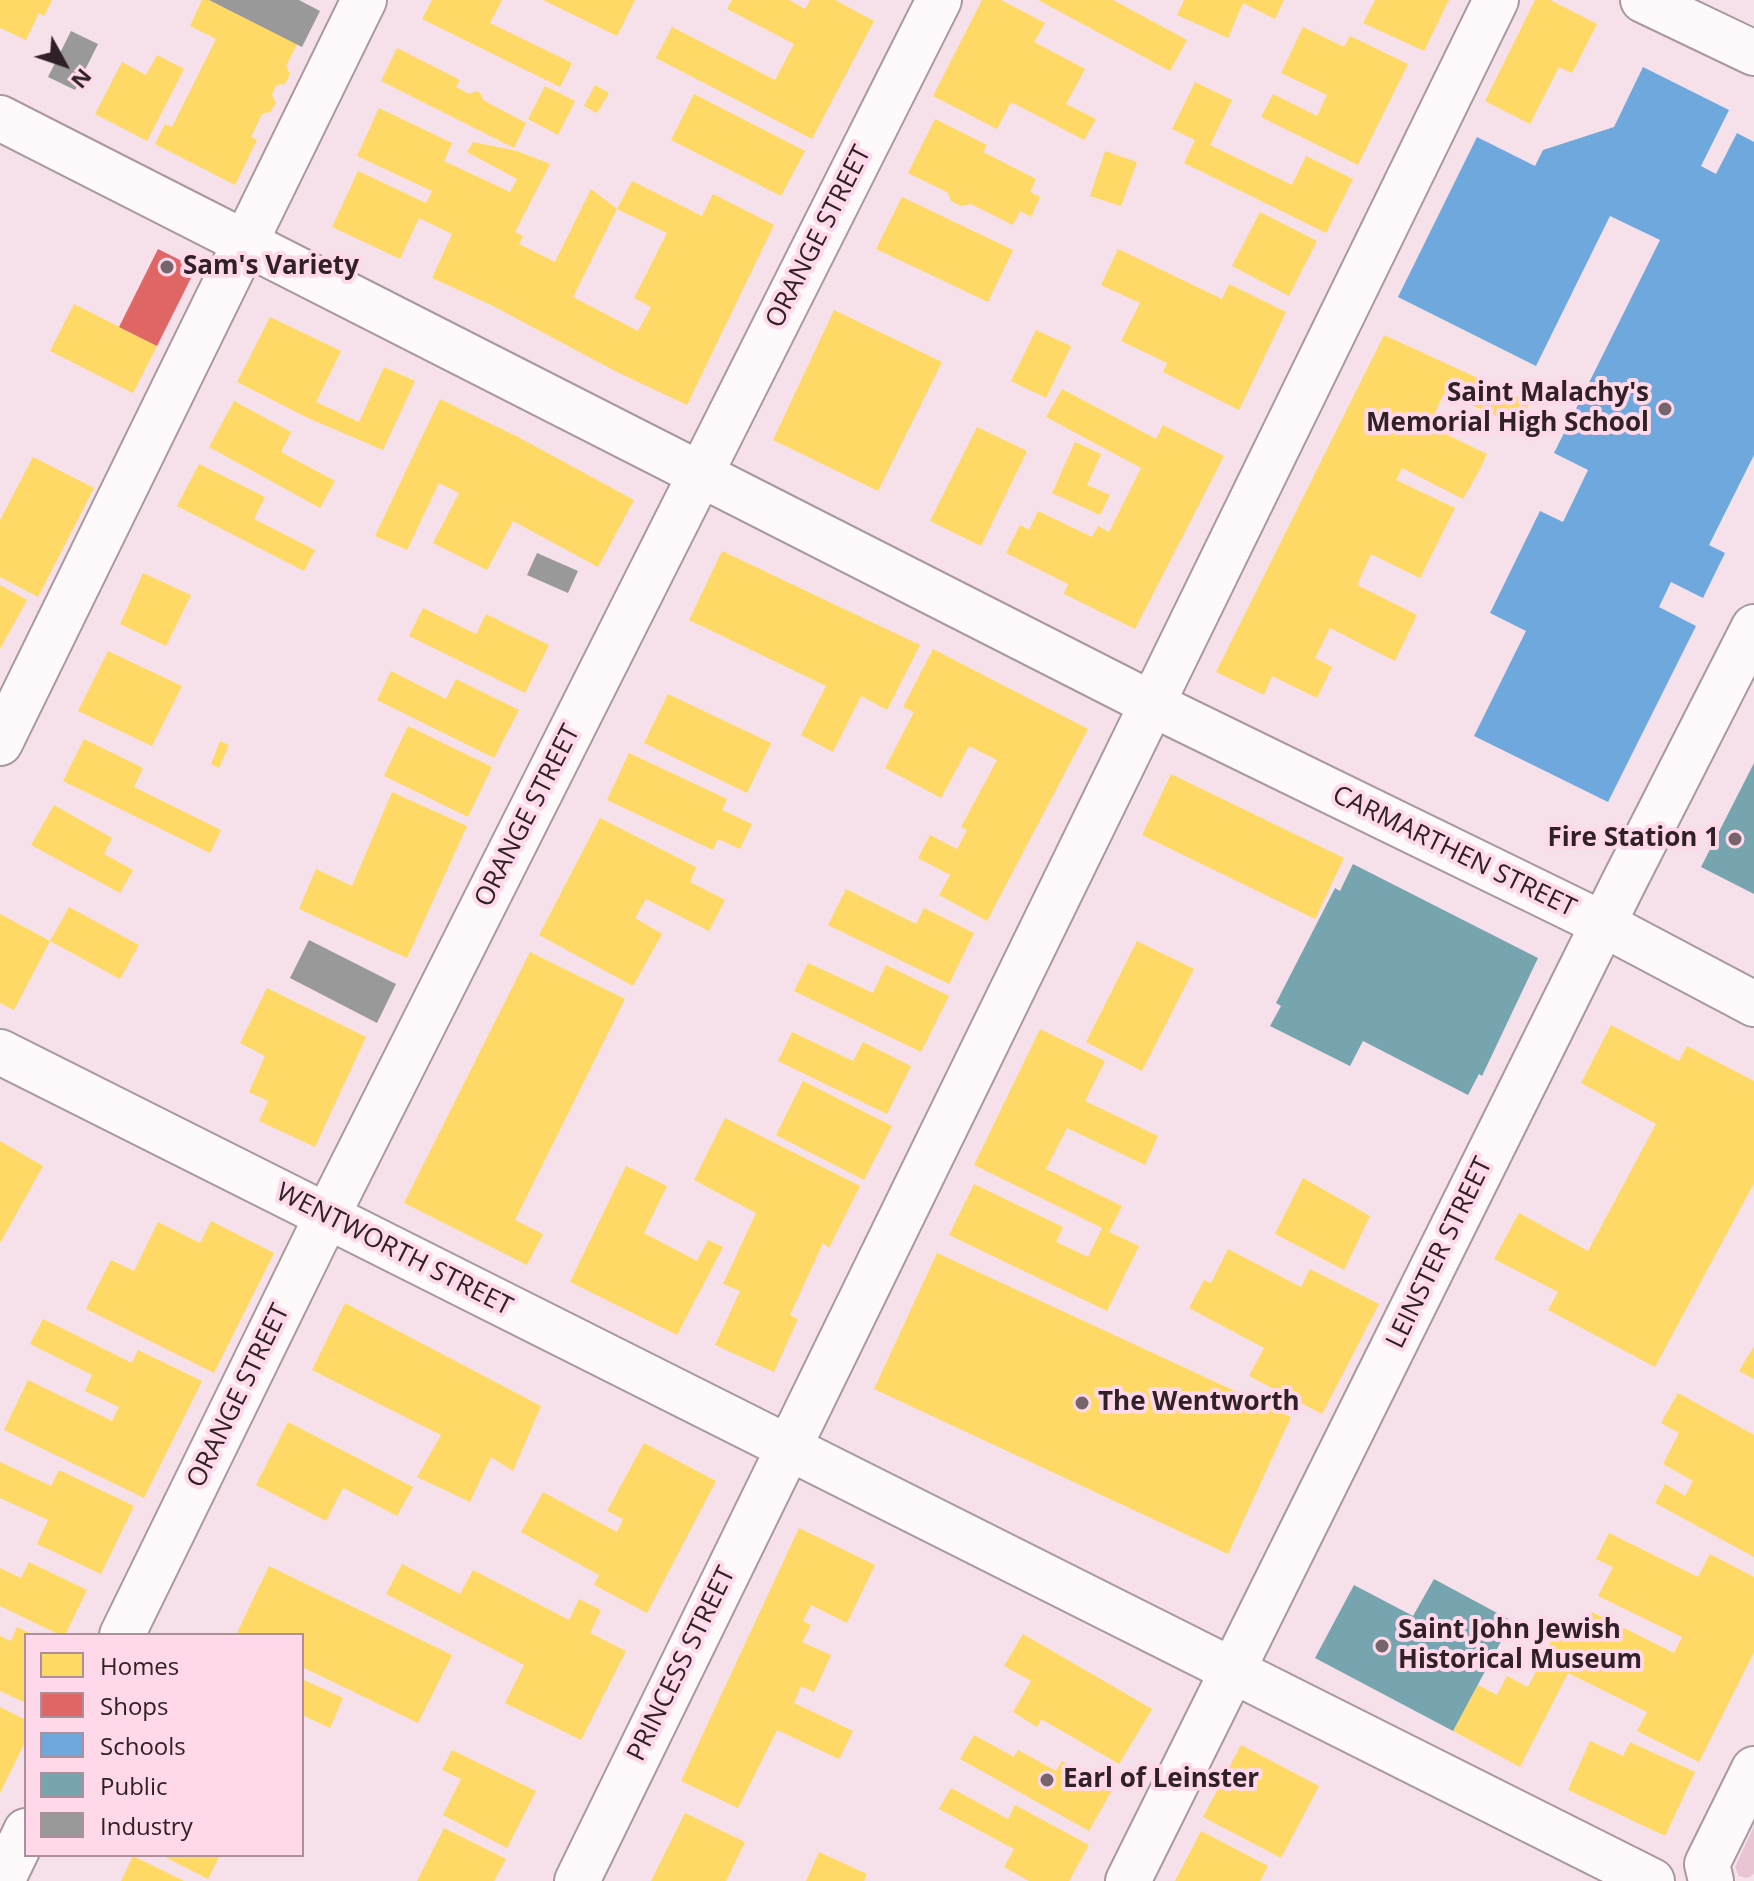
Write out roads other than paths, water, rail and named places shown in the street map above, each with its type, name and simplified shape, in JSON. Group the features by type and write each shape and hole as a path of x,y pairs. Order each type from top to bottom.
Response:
{"street":[{"path":"0,743 364,0"},
{"name":"ORANGE STREET","path":"123,1633 327,1216 939,0"},
{"name":"PRINCESS STREET","path":"577,1881 1496,0"},
{"path":"1643,0 1754,53"},
{"path":"0,118 245,242"},
{"name":"CARMARTHEN STREET","path":"245,242 1152,704 1603,924 1754,1004"},
{"name":"LEINSTER STREET","path":"1128,1881 1603,924 1754,627"},
{"name":"WENTWORTH STREET","path":"0,1052 1652,1881"},
{"path":"1711,1881 1707,1864 1754,1769"},
{"path":"2,1881 24,1835"}],"place":[{"name":"Sam's Variety","path":"167,267"},
{"name":"Saint Malachy's Memorial High School","path":"1665,409"},
{"name":"Fire Station 1","path":"1735,839"},
{"name":"The Wentworth","path":"1082,1403"},
{"name":"Saint John Jewish Historical Museum","path":"1382,1646"},
{"name":"Earl of Leinster","path":"1047,1780"}]}
